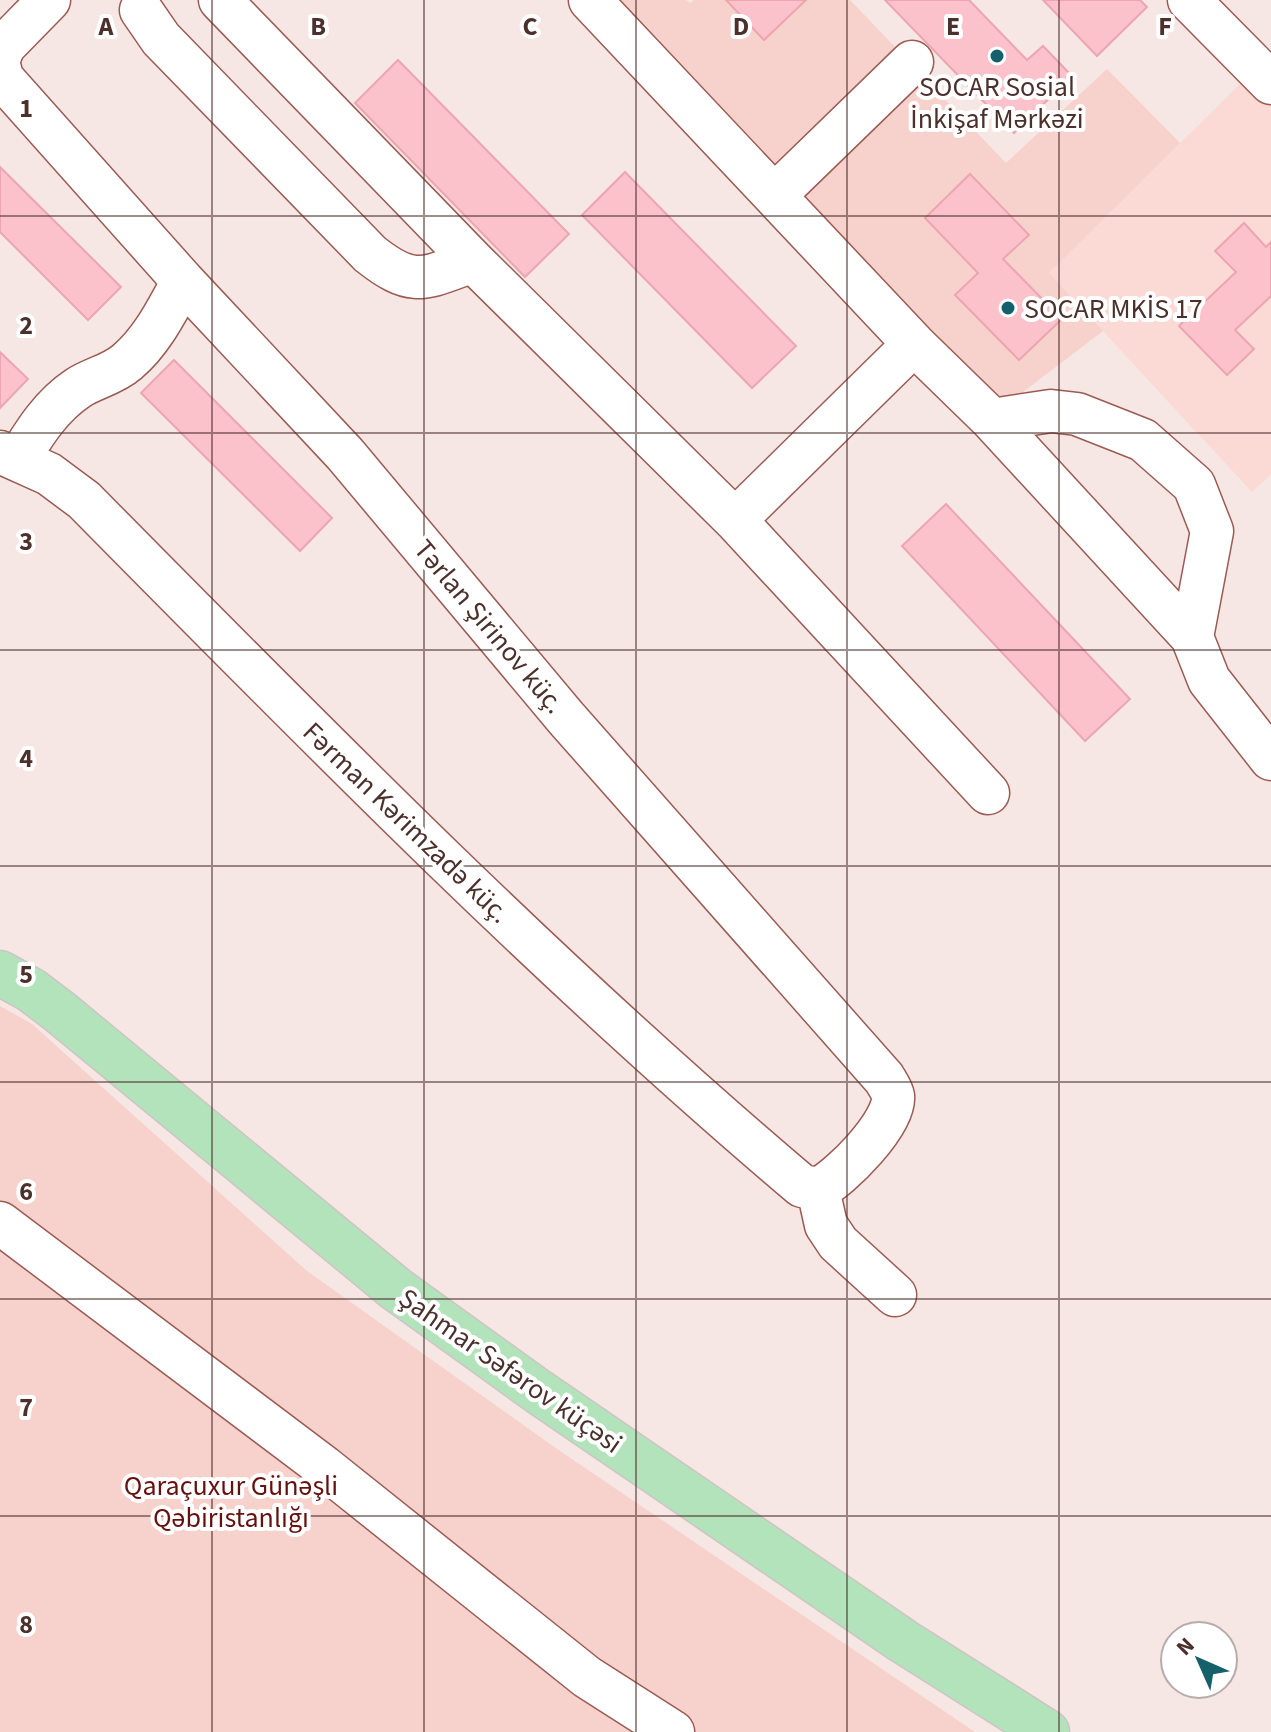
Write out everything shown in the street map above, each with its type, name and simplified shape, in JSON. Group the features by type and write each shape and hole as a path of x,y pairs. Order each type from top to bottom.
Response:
{"main road":[{"name":"Şahmar Səfərov küçəsi","path":"0,973 31,990 60,1012 396,1289 539,1392 890,1632 1047,1732"}],"street":[{"path":"0,56 4,46 49,0"},
{"path":"220,0 473,261 735,520 988,793"},
{"path":"590,0 914,344 992,420 1192,637 1209,680 1271,759"},
{"path":"1189,0 1271,83"},
{"path":"145,3 161,39 370,254 392,272 424,278 473,261"},
{"path":"775,195 912,62"},
{"name":"Tərlan Şirinov küç.","path":"0,69 2,78 183,281 345,454 566,718 884,1078 893,1095 890,1113 878,1132 831,1183 818,1189"},
{"path":"9,455 57,405 80,387 105,377 127,362 146,343 183,281"},
{"path":"735,520 914,344"},
{"path":"992,420 1051,411 1077,414 1143,440 1194,485 1212,531 1192,637"},
{"name":"Fərman Kərimzadə küç.","path":"9,455 49,474 84,500 297,715 594,1003 791,1177 802,1186 818,1189"},
{"path":"818,1189 826,1225 838,1243 895,1295"},
{"path":"0,1223 324,1467 587,1677 673,1732"}],"shaded area":[{"path":"1249,75 1271,99 1271,474 1252,492 1049,273"}],"green space":[{"path":"614,0 686,0 690,3 694,0 726,0 764,40 806,0 850,0 1006,163 1107,69 1180,143 1049,273 1103,331 998,411"},
{"name":"Qaraçuxur Günəşli Qəbiristanlığı","path":"0,1006 32,1024 307,1271 560,1451 975,1732 0,1732"}],"building":[{"path":"726,0 806,0 764,40"},
{"path":"885,0 969,0 1027,60 1043,46 1072,76 1014,133"},
{"path":"1043,0 1140,0 1147,7 1097,56"},
{"path":"398,60 569,234 525,277 355,103"},
{"path":"0,167 121,287 88,320 0,232"},
{"path":"625,172 796,346 752,388 582,215"},
{"path":"970,174 1029,235 1003,259 1062,319 1019,360 955,295 978,273 925,218"},
{"path":"1244,223 1266,247 1271,242 1271,296 1235,330 1254,349 1227,375 1179,326 1236,272 1215,251"},
{"path":"0,352 28,379 0,408"},
{"path":"174,360 332,518 300,551 141,393"},
{"path":"946,504 1130,699 1085,741 902,546"}],"place":[{"name":"SOCAR Sosial İnkişaf Mərkəzi","path":"997,56"},
{"name":"SOCAR MKİS 17","path":"1008,308"}]}
